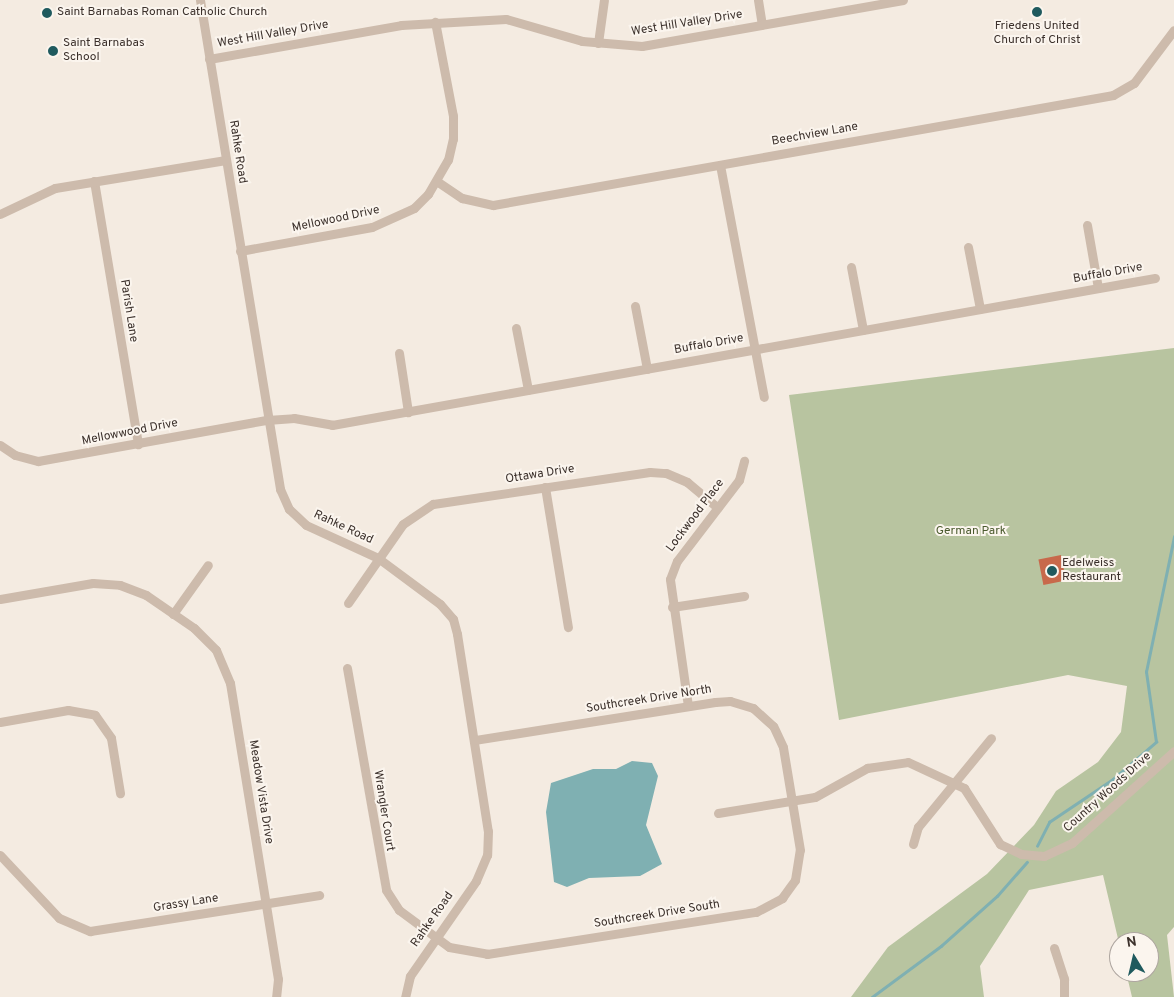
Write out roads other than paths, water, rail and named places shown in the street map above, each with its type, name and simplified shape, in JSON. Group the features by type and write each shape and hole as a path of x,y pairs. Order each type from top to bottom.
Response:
{"street":[{"name":"Rahke Road","path":"200,0 267,420 280,489 289,509 306,525 378,558 440,604 453,620 488,831 487,855 476,881 435,937 410,976 405,997"},
{"path":"598,43 604,0"},
{"path":"758,0 762,25"},
{"name":"West Hill Valley Drive","path":"209,59 435,22 506,19 598,43 642,46 881,2 903,0"},
{"name":"Mellowood Drive","path":"240,251 387,223 414,208 438,182 448,160 453,116 435,22"},
{"name":"Beechview Lane","path":"438,182 462,198 493,205 1113,95 1134,83 1174,30"},
{"path":"0,214 49,190 226,160"},
{"path":"720,165 764,396"},
{"name":"Parish Lane","path":"94,181 138,444"},
{"path":"1087,225 1098,288"},
{"path":"968,247 980,309"},
{"path":"851,267 862,330"},
{"name":"Buffalo Drive","path":"267,420 294,418 332,425 1155,278"},
{"path":"634,306 647,369"},
{"path":"516,328 528,390"},
{"path":"399,353 408,412"},
{"name":"Mellowwood Drive","path":"0,445 15,455 38,461 267,420"},
{"name":"Lockwood Place","path":"688,706 672,608 670,579 677,561 739,480 744,461"},
{"name":"Ottawa Drive","path":"348,603 403,524 422,508 545,487 666,473 687,482 718,508"},
{"path":"545,487 568,627"},
{"path":"173,614 208,565"},
{"name":"Meadow Vista Drive","path":"0,600 104,583 139,591 173,614 211,644 228,676 278,979 276,997"},
{"path":"672,608 744,596"},
{"name":"Wrangler Court","path":"347,668 386,890 400,910 435,937"},
{"name":"Southcreek Drive North","path":"474,740 730,701 753,708 768,720 783,747 792,801"},
{"path":"0,722 68,710 95,715 111,738 120,793"},
{"path":"913,844 918,828 954,781 991,738"},
{"name":"Country Woods Drive","path":"718,813 792,801 830,791 867,768 893,761 920,764 954,781 972,797 987,830 1000,844 1021,854 1044,856 1072,843 1174,751"},
{"name":"Southcreek Drive South","path":"435,937 456,950 487,954 763,910 782,898 798,872 800,854 792,801"},
{"name":"Grassy Lane","path":"0,855 59,918 78,928 101,931 319,895"},
{"path":"1054,948 1064,979 1064,997"}],"water":[{"path":"632,761 652,763 658,776 646,825 662,864 640,876 589,878 567,887 554,882 546,812 551,783 593,769 616,769"}],"waterway":[{"path":"1037,846 1049,822 1113,779 1156,742 1146,672 1174,537"},
{"path":"872,997 941,946 997,896 1027,862"}],"place":[{"name":"Friedens United Church of Christ","path":"1037,12"},
{"name":"Saint Barnabas Roman Catholic Church","path":"47,13"},
{"name":"Saint Barnabas School","path":"53,51"},
{"name":"Edelweiss Restaurant","path":"1052,571"}],"park label":[{"name":"German Park","path":"971,532"}]}
